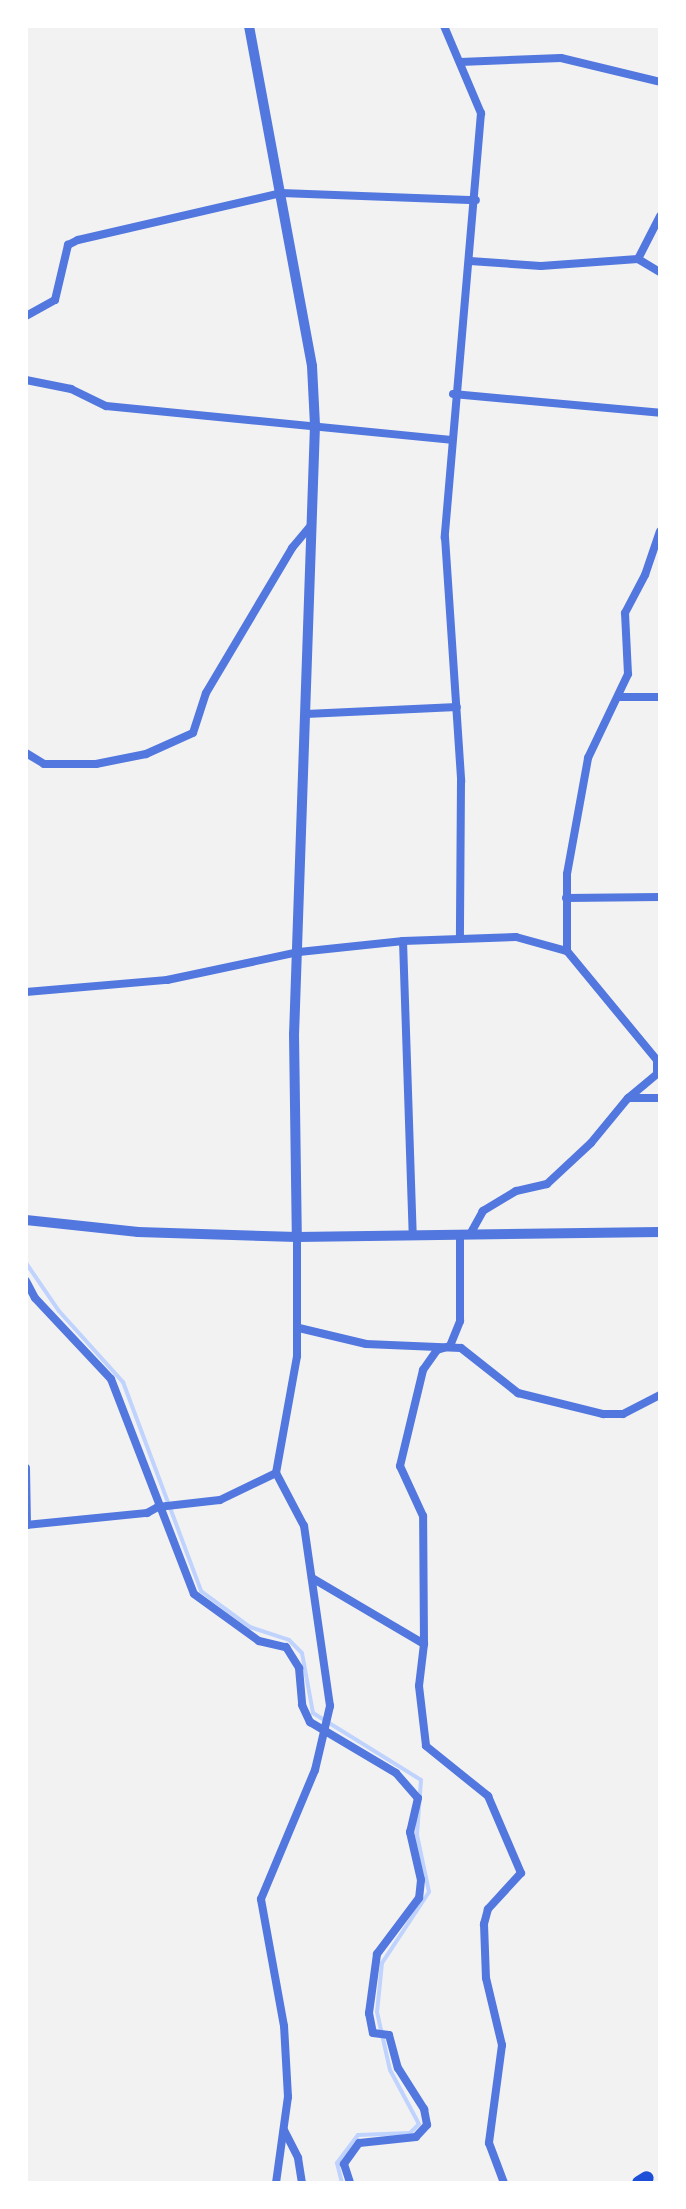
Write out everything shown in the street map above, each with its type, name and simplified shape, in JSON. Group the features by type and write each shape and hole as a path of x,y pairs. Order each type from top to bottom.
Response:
{"street":[{"path":"249,26 312,366 315,425 293,1138 299,1328 276,1473 304,1526 325,1651 329,1716 315,1770 261,1899 284,2026 288,2097 276,2183"},
{"path":"444,26 481,113 470,261 453,394 445,537 449,645 457,707 460,938"},
{"path":"460,62 561,58 660,82"},
{"path":"26,316 55,300 68,245 78,240 281,193 476,200"},
{"path":"638,259 660,216"},
{"path":"470,261 541,266 638,259 660,272"},
{"path":"26,380 71,389 106,406 451,440"},
{"path":"453,394 660,413"},
{"path":"26,753 44,764 96,764 146,754 193,733 206,693 292,548 313,523"},
{"path":"567,951 566,898 588,758 628,674 625,613 645,575 660,531"},
{"path":"619,697 660,697"},
{"path":"306,714 457,707"},
{"path":"566,898 660,897"},
{"path":"26,992 167,980 299,952 403,941 516,937 567,951 657,1060 657,1074 628,1098 591,1143 547,1184 516,1191 483,1211 465,1234 460,1321 450,1346"},
{"path":"403,941 413,1235"},
{"path":"628,1098 660,1098"},
{"path":"26,1220 138,1232 297,1237 660,1232"},
{"path":"26,1281 35,1298 111,1379 160,1507 171,1522 194,1594 259,1641 286,1647 295,1657 304,1714 396,1773 418,1798 410,1832 421,1880 419,1898 377,1954 369,2013 376,2034 386,2035 398,2068 424,2109 427,2125 416,2137 359,2143 344,2164 350,2183"},
{"path":"299,1328 366,1344 450,1346 474,1356 503,1386 534,1399 615,1416 660,1395"},
{"path":"450,1346 437,1350 423,1370 400,1466 423,1516 424,1644 419,1686 426,1746 488,1796 521,1873 488,1909 484,1924 486,1978 502,2045 489,2143 504,2183"},
{"path":"26,1468 27,1525 147,1513 160,1507 220,1500 276,1473"},
{"path":"312,1578 424,1644"},
{"path":"283,2129 298,2158 302,2183"}],"waterway":[{"path":"26,1263 59,1311 123,1382 201,1591 250,1627 289,1640 302,1653 313,1713 421,1780 417,1835 429,1892 382,1963 377,2012 390,2070 419,2124 410,2133 358,2135 337,2163 342,2183"}]}
